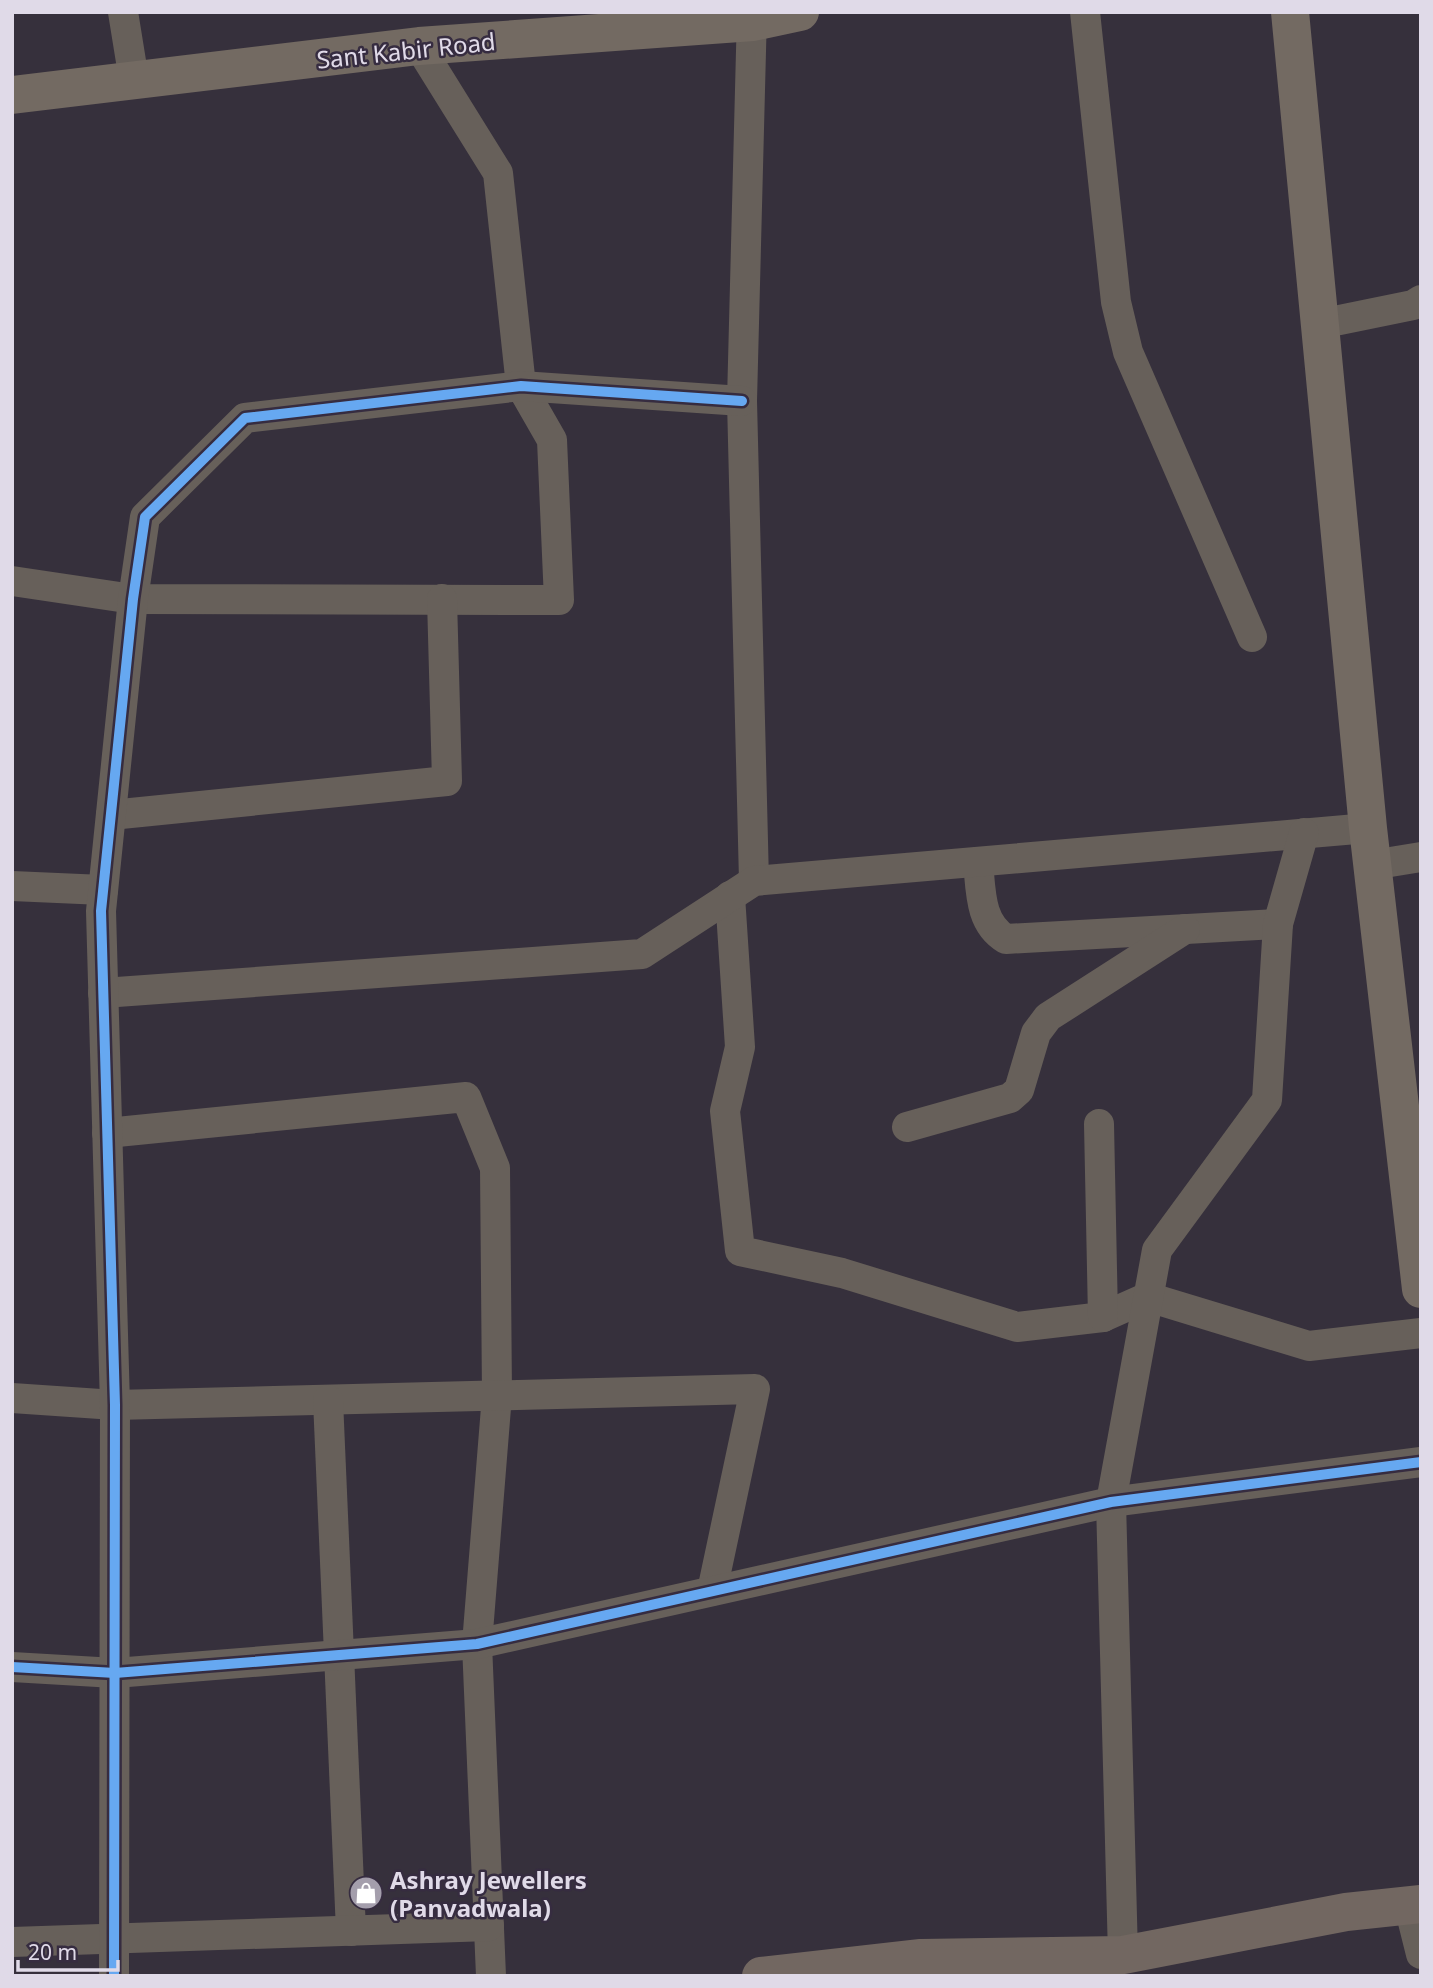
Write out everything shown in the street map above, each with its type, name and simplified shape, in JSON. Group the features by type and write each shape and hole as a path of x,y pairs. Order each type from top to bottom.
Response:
{"main road":[{"path":"761,1976 1123,1955 1346,1912 1415,1905"}],"street":[{"path":"123,12 134,80"},
{"name":"Sant Kabir Road","path":"12,95 419,46 800,12"},
{"path":"1085,12 1116,302 1128,352 1252,637"},
{"path":"1290,12 1370,846 1421,1289"},
{"path":"753,17 742,401 740,1047 725,1111 740,1251 842,1273 1017,1326 1103,1317 1148,1297 1309,1346 1421,1333"},
{"path":"12,581 133,599 559,600 552,440 521,386 498,173 419,46"},
{"path":"1320,324 1421,300"},
{"path":"114,1976 115,1405 101,911 133,599 145,517 245,418 521,386 742,401"},
{"path":"111,815 447,781 442,600"},
{"path":"1123,1955 1111,1502 1157,1250 1267,1100 1278,923 1304,834"},
{"path":"103,993 642,954 742,889 978,862 1304,834 1421,856"},
{"path":"978,862 984,912 994,931 1006,939 1278,923"},
{"path":"12,886 103,890"},
{"path":"907,1127 1010,1098 1019,1090 1036,1033 1048,1017 1185,929"},
{"path":"107,1133 466,1097 495,1168 496,1395 477,1644 491,1976"},
{"path":"1098,1124 1103,1317"},
{"path":"12,1398 115,1405 755,1389 712,1591"},
{"path":"328,1400 351,1931"},
{"path":"12,1667 115,1673 477,1644 1111,1502 1421,1462"},
{"path":"1415,1905 1421,1954"},
{"path":"12,1942 489,1926"}],"cycle path":[{"path":"114,1976 115,1405 101,911 133,599 145,517 245,418 521,386 742,401"},
{"path":"12,1667 115,1673 477,1644 1111,1502 1421,1462"}],"place":[{"name":"Ashray Jewellers (Panvadwala)","path":"366,1893"}]}
